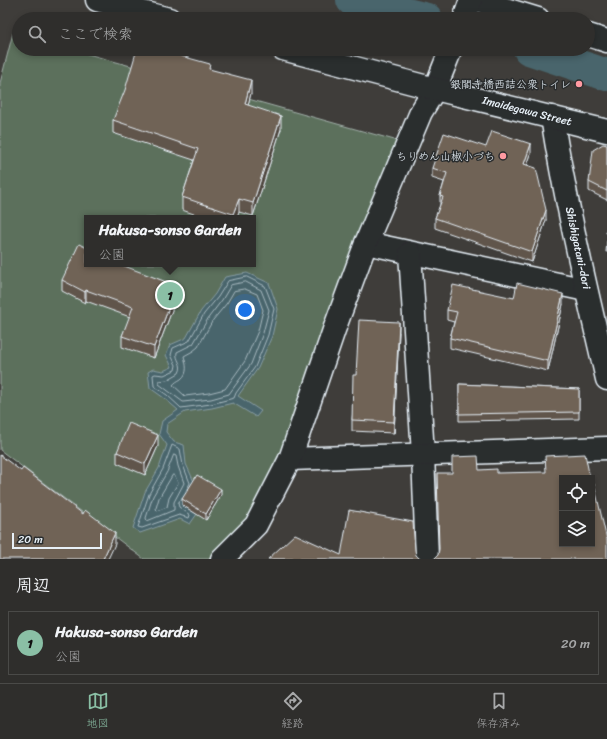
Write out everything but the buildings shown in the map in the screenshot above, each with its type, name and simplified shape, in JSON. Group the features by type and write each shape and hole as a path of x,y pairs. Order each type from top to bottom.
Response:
{"street":[{"path":"97,0 142,12"},
{"path":"467,12 471,0"},
{"path":"476,0 515,12"},
{"path":"595,37 607,40"},
{"name":"Imaidegawa Street","path":"310,56 435,89 607,131"},
{"path":"222,559 256,525 290,459 334,330 366,243 421,112 435,89 448,56"},
{"name":"Shishigatani-dori","path":"552,117 557,149 586,290 607,379"},
{"path":"366,243 586,290"},
{"path":"410,253 423,454 427,559"},
{"path":"290,459 607,448"}],"green space":[{"path":"12,37 12,56 95,56 398,141 280,457 246,523 209,559 144,559 0,450 0,83"}],"water":[{"path":"247,273 269,283 278,309 272,336 258,368 238,396 261,411 256,417 233,403 185,412 167,424 166,432 174,442 184,445 186,464 195,484 182,505 197,514 190,524 180,519 140,533 133,528 145,492 159,468 167,445 159,434 162,421 178,410 150,388 148,372 153,369 163,371 172,367 166,355 170,345 186,338 201,311 215,294 225,277"}],"waterway":[{"path":"352,0 399,12"},
{"path":"550,56 607,75"}],"place":[{"name":"銀閣寺橋西詰公衆トイレ","path":"579,84"},
{"name":"ちりめん山椒小づち","path":"503,156"},
{"name":"Hakusa-sonso Garden","path":"170,295"}]}
